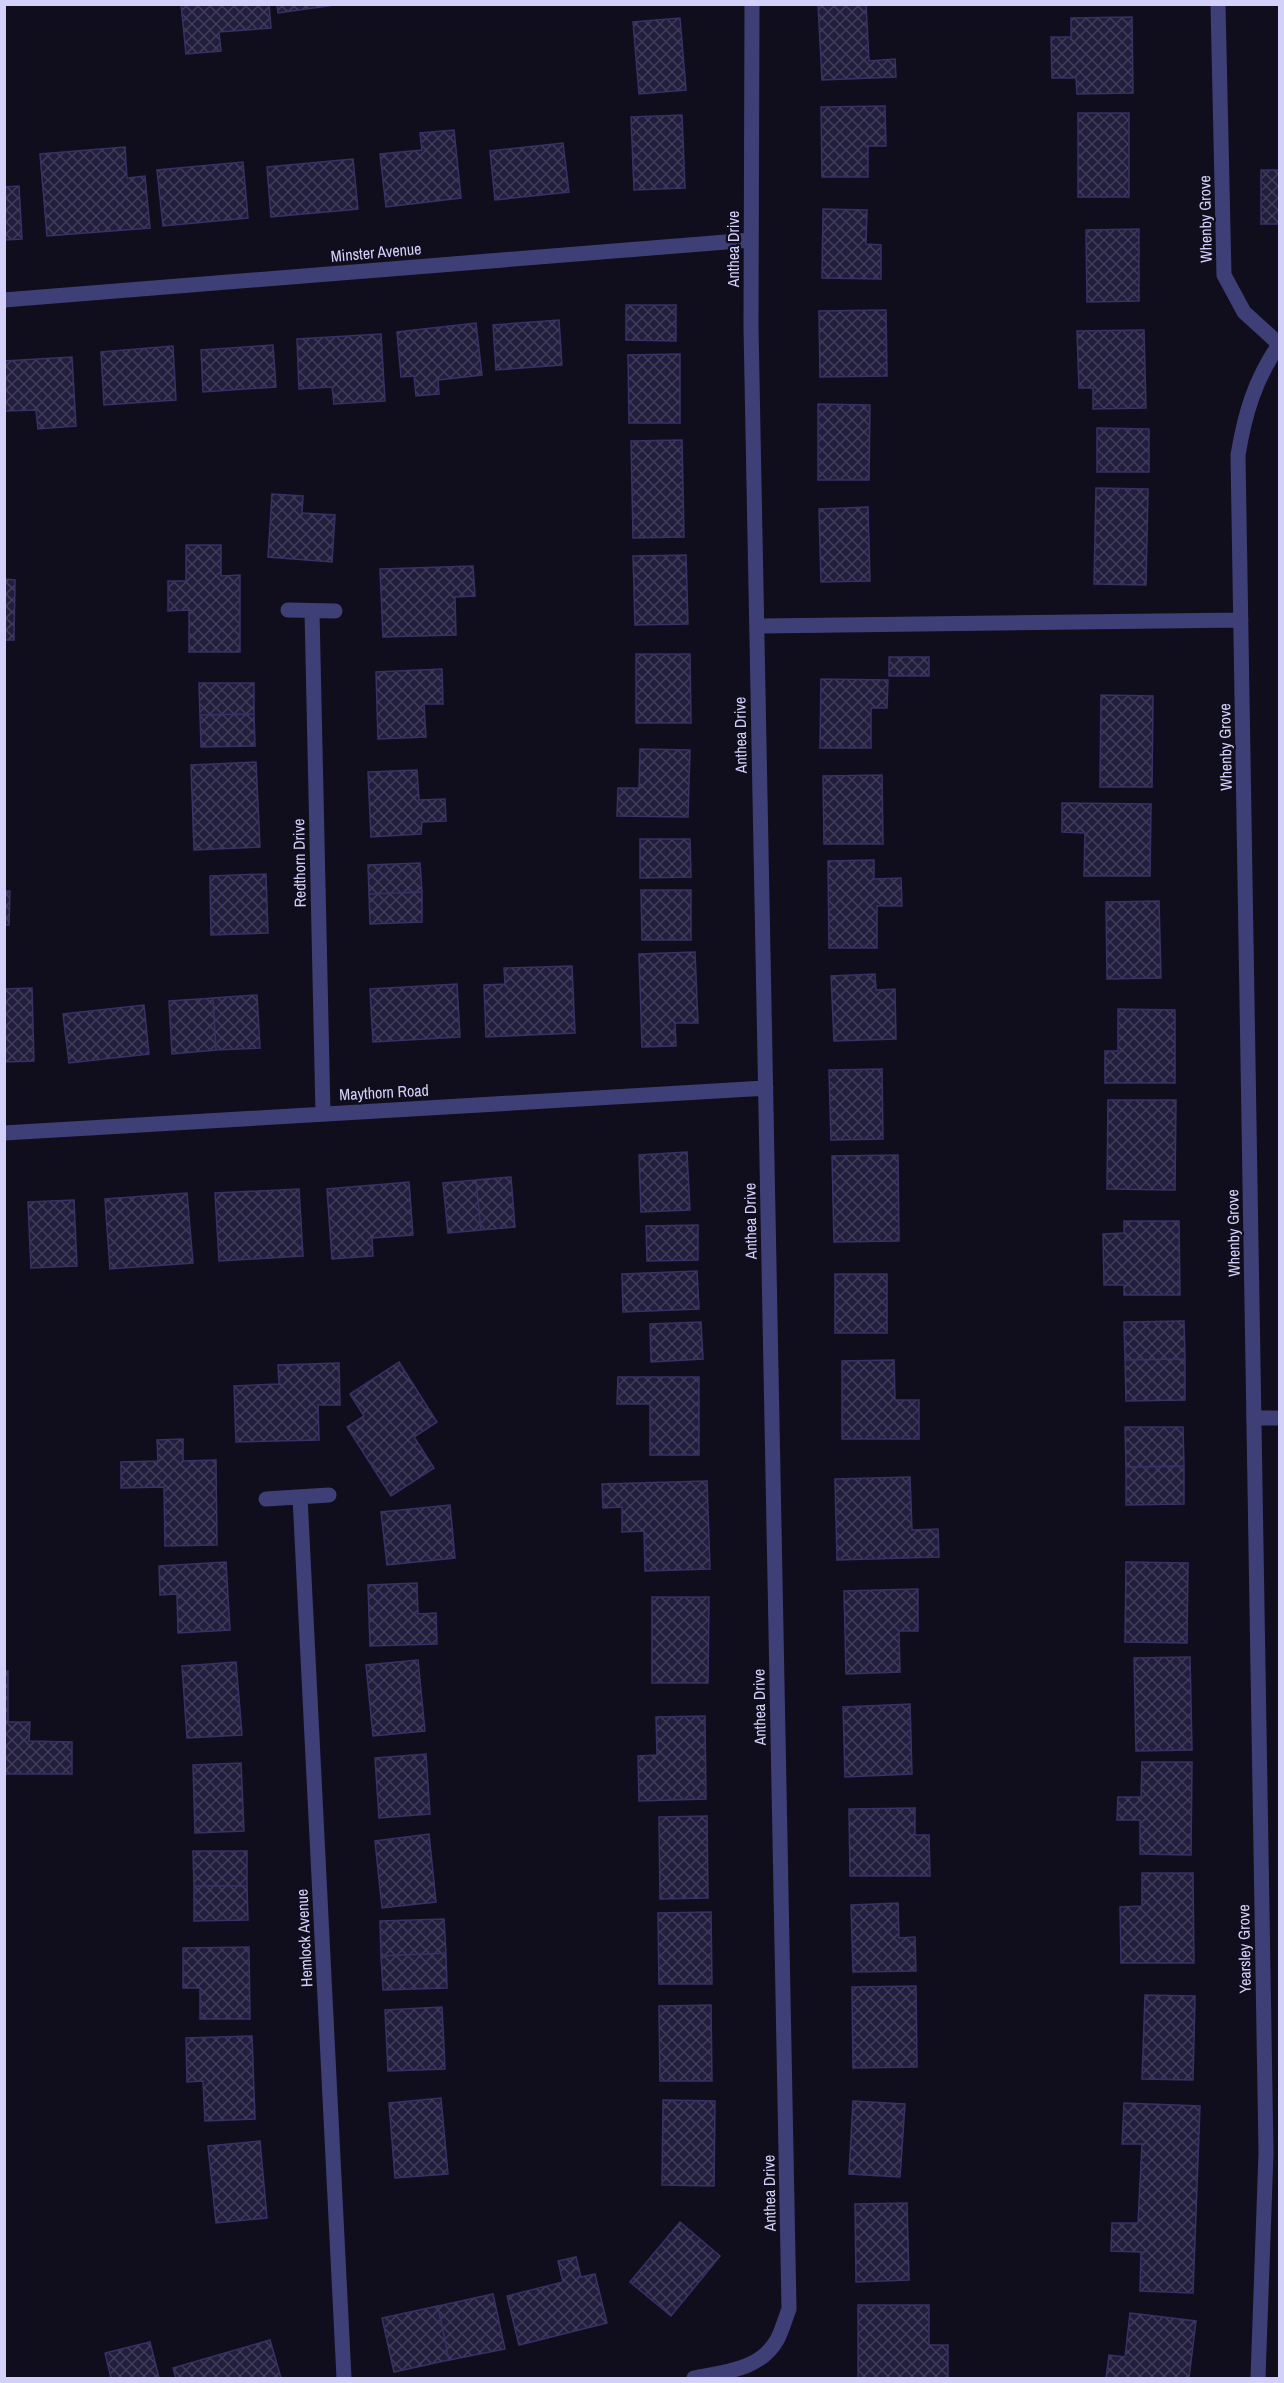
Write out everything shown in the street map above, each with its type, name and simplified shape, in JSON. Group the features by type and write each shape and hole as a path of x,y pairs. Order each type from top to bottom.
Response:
{"street":[{"name":"Anthea Drive","path":"694,2379 743,2368 761,2358 777,2341 789,2309 757,626 751,240 752,4"},
{"name":"Whenby Grove","path":"1218,4 1224,275 1244,312 1279,344 1259,375 1246,410 1238,455 1254,1519"},
{"name":"Minster Avenue","path":"4,300 751,240"},
{"path":"288,610 335,611"},
{"name":"Redthorn Drive","path":"312,610 323,1114"},
{"path":"757,626 1241,620"},
{"name":"Maythorn Road","path":"4,1133 766,1088"},
{"path":"1254,1418 1280,1418"},
{"path":"266,1499 329,1496"},
{"name":"Hemlock Avenue","path":"300,1497 344,2379"},
{"name":"Yearsley Grove","path":"1254,1519 1266,2153 1258,2379"}],"building":[{"path":"181,4 269,4 271,28 219,32 221,51 186,54"},
{"path":"277,4 342,4 278,13"},
{"path":"818,4 866,4 869,61 895,59 896,77 822,80"},
{"path":"1132,17 1133,93 1077,94 1076,78 1052,78 1051,37 1071,37 1071,18"},
{"path":"680,18 686,90 639,94 633,22"},
{"path":"885,106 886,146 868,146 868,177 822,177 821,107"},
{"path":"1078,113 1129,113 1129,197 1078,197"},
{"path":"682,115 685,188 634,190 631,117"},
{"path":"454,130 461,198 386,207 380,154 422,150 420,133"},
{"path":"563,143 569,192 495,200 490,151"},
{"path":"125,147 127,178 145,176 150,228 47,236 40,154"},
{"path":"353,159 358,209 271,217 267,167"},
{"path":"243,162 248,218 163,226 157,170"},
{"path":"1261,170 1280,170 1280,224 1261,224"},
{"path":"19,186 22,239 4,240 4,187"},
{"path":"823,209 867,210 866,244 881,245 881,279 822,278"},
{"path":"1139,229 1139,301 1087,302 1086,230"},
{"path":"626,305 676,305 676,341 626,340"},
{"path":"886,310 887,376 820,377 819,311"},
{"path":"559,320 562,365 496,370 493,325"},
{"path":"476,323 482,375 438,380 439,394 416,396 414,376 401,377 397,332"},
{"path":"1144,330 1146,408 1093,409 1093,388 1079,388 1077,331"},
{"path":"381,334 385,401 334,404 332,387 299,389 297,339"},
{"path":"273,345 276,387 203,392 201,350"},
{"path":"173,346 176,400 104,405 101,352"},
{"path":"680,354 680,423 629,423 628,355"},
{"path":"72,357 76,426 38,429 36,410 4,411 4,361"},
{"path":"818,404 870,405 869,480 818,480"},
{"path":"1097,428 1149,429 1149,472 1097,472"},
{"path":"682,440 684,537 633,538 631,441"},
{"path":"1096,488 1148,489 1146,585 1094,584"},
{"path":"272,494 303,496 302,513 335,515 332,562 268,557"},
{"path":"868,507 870,581 821,582 819,509"},
{"path":"186,545 221,545 221,576 240,575 240,652 189,652 189,610 168,611 168,581 186,581"},
{"path":"686,555 688,624 635,625 633,556"},
{"path":"473,566 475,596 455,597 456,635 383,637 380,569"},
{"path":"4,579 15,580 14,640 4,640"},
{"path":"636,654 690,654 691,723 636,723"},
{"path":"889,657 929,657 929,676 889,676"},
{"path":"442,669 443,704 424,704 426,737 378,739 376,672"},
{"path":"821,679 888,680 887,708 871,708 871,748 820,748"},
{"path":"199,683 254,683 254,714 200,715"},
{"path":"1101,695 1153,696 1152,787 1100,787"},
{"path":"254,714 255,746 201,747 200,715"},
{"path":"640,749 690,750 688,817 617,816 618,788 639,788"},
{"path":"256,762 260,847 194,850 191,765"},
{"path":"417,770 419,800 445,799 446,821 422,822 421,834 371,837 368,772"},
{"path":"882,775 883,844 824,844 823,776"},
{"path":"1062,803 1151,804 1150,876 1084,876 1085,833 1062,832"},
{"path":"640,839 690,839 691,877 640,878"},
{"path":"874,860 874,879 901,878 902,906 877,906 877,948 829,948 828,861"},
{"path":"420,863 422,892 369,894 368,865"},
{"path":"266,874 268,933 211,935 210,876"},
{"path":"641,890 691,890 691,940 642,940"},
{"path":"4,891 10,891 9,925 4,925"},
{"path":"422,892 422,922 370,924 369,894"},
{"path":"1159,901 1161,978 1107,979 1106,902"},
{"path":"695,952 698,1023 675,1023 676,1046 642,1047 639,954"},
{"path":"572,966 575,1033 486,1037 484,985 505,984 504,968"},
{"path":"875,974 876,990 895,989 896,1039 834,1041 831,976"},
{"path":"457,984 460,1037 373,1042 370,989"},
{"path":"32,988 34,1061 4,1062 4,989"},
{"path":"257,995 260,1048 216,1050 213,998"},
{"path":"213,998 216,1050 172,1054 169,1001"},
{"path":"144,1005 149,1054 69,1063 63,1014"},
{"path":"1118,1009 1175,1010 1175,1083 1105,1083 1105,1051 1118,1051"},
{"path":"882,1069 883,1139 831,1140 829,1070"},
{"path":"1108,1100 1176,1100 1175,1190 1107,1189"},
{"path":"687,1152 690,1210 641,1212 639,1155"},
{"path":"898,1155 899,1241 834,1242 832,1156"},
{"path":"511,1177 515,1227 481,1230 476,1180"},
{"path":"476,1180 481,1230 448,1233 443,1183"},
{"path":"409,1182 413,1235 372,1238 373,1256 332,1259 327,1189"},
{"path":"299,1189 303,1256 219,1261 215,1193"},
{"path":"187,1193 193,1263 110,1269 105,1199"},
{"path":"74,1200 77,1266 31,1268 28,1202"},
{"path":"1124,1221 1179,1221 1180,1295 1124,1295 1124,1285 1104,1285 1103,1234 1124,1233"},
{"path":"698,1225 698,1260 647,1261 646,1226"},
{"path":"697,1271 699,1309 623,1312 622,1274"},
{"path":"835,1274 887,1274 887,1333 835,1333"},
{"path":"1184,1321 1185,1359 1125,1360 1124,1322"},
{"path":"701,1322 703,1359 651,1362 650,1324"},
{"path":"1185,1359 1185,1400 1126,1401 1125,1360"},
{"path":"894,1360 895,1400 919,1400 919,1439 842,1439 842,1361"},
{"path":"399,1362 437,1422 414,1437 434,1468 391,1496 347,1427 364,1416 350,1394"},
{"path":"339,1363 340,1405 318,1405 319,1440 236,1442 234,1386 279,1384 278,1365"},
{"path":"618,1377 699,1377 699,1455 650,1455 650,1404 617,1404"},
{"path":"1125,1427 1183,1427 1184,1466 1126,1467"},
{"path":"183,1439 183,1461 216,1460 217,1545 165,1546 164,1487 121,1488 121,1462 158,1461 157,1440"},
{"path":"1184,1466 1184,1504 1126,1505 1126,1467"},
{"path":"910,1477 912,1530 938,1529 939,1557 837,1560 835,1479"},
{"path":"707,1481 710,1569 645,1571 644,1531 622,1532 622,1507 603,1508 602,1484"},
{"path":"450,1505 455,1558 387,1565 381,1512"},
{"path":"226,1562 230,1630 178,1633 177,1594 160,1595 159,1566"},
{"path":"1126,1562 1188,1563 1187,1643 1125,1642"},
{"path":"417,1583 418,1614 436,1613 437,1644 370,1646 368,1585"},
{"path":"918,1589 918,1631 899,1631 900,1672 846,1674 844,1591"},
{"path":"652,1597 709,1597 708,1683 652,1683"},
{"path":"1190,1657 1192,1750 1136,1751 1134,1658"},
{"path":"418,1660 425,1731 373,1736 366,1665"},
{"path":"236,1662 242,1735 187,1738 182,1666"},
{"path":"4,1671 8,1671 8,1722 30,1722 29,1741 72,1742 72,1774 4,1774"},
{"path":"910,1704 912,1774 845,1777 843,1707"},
{"path":"705,1716 706,1799 639,1801 638,1756 657,1755 656,1717"},
{"path":"426,1754 430,1814 379,1818 375,1758"},
{"path":"1142,1762 1192,1762 1191,1855 1140,1854 1140,1820 1117,1820 1118,1797 1141,1797"},
{"path":"241,1763 244,1831 195,1833 193,1765"},
{"path":"915,1808 915,1835 929,1835 930,1876 850,1876 849,1809"},
{"path":"707,1816 708,1898 660,1899 659,1817"},
{"path":"429,1834 436,1902 382,1908 375,1841"},
{"path":"193,1851 247,1851 247,1886 194,1886"},
{"path":"1142,1873 1193,1873 1194,1963 1121,1963 1120,1907 1142,1906"},
{"path":"194,1886 247,1886 248,1920 194,1921"},
{"path":"898,1903 899,1938 915,1937 916,1971 853,1972 851,1905"},
{"path":"711,1912 712,1984 659,1984 658,1913"},
{"path":"444,1919 446,1953 381,1956 380,1921"},
{"path":"249,1947 250,2019 200,2019 200,1988 183,1988 183,1948"},
{"path":"446,1953 447,1988 383,1990 381,1956"},
{"path":"916,1986 917,2067 853,2068 852,1987"},
{"path":"1145,1995 1195,1996 1193,2080 1142,2079"},
{"path":"711,2005 712,2081 660,2081 659,2006"},
{"path":"442,2007 445,2069 388,2071 385,2010"},
{"path":"252,2036 255,2119 205,2121 203,2081 187,2082 186,2038"},
{"path":"441,2098 448,2174 395,2178 389,2103"},
{"path":"663,2100 715,2101 714,2186 662,2185"},
{"path":"853,2101 905,2104 900,2177 849,2174"},
{"path":"1124,2103 1200,2106 1193,2293 1140,2291 1141,2252 1111,2251 1112,2223 1138,2223 1142,2144 1122,2144"},
{"path":"260,2141 267,2218 216,2223 208,2146"},
{"path":"907,2203 909,2280 856,2282 855,2204"},
{"path":"680,2222 720,2256 671,2316 630,2282"},
{"path":"576,2257 581,2277 595,2274 607,2323 519,2345 507,2296 563,2282 558,2261"},
{"path":"493,2294 505,2349 449,2360 438,2306"},
{"path":"858,2305 929,2305 929,2345 948,2345 948,2378 858,2378"},
{"path":"438,2306 449,2360 394,2372 382,2318"},
{"path":"1130,2313 1196,2321 1189,2378 1106,2378 1109,2355 1125,2357"},
{"path":"270,2340 281,2378 176,2378 173,2368"},
{"path":"150,2342 159,2378 111,2378 105,2353"}]}
